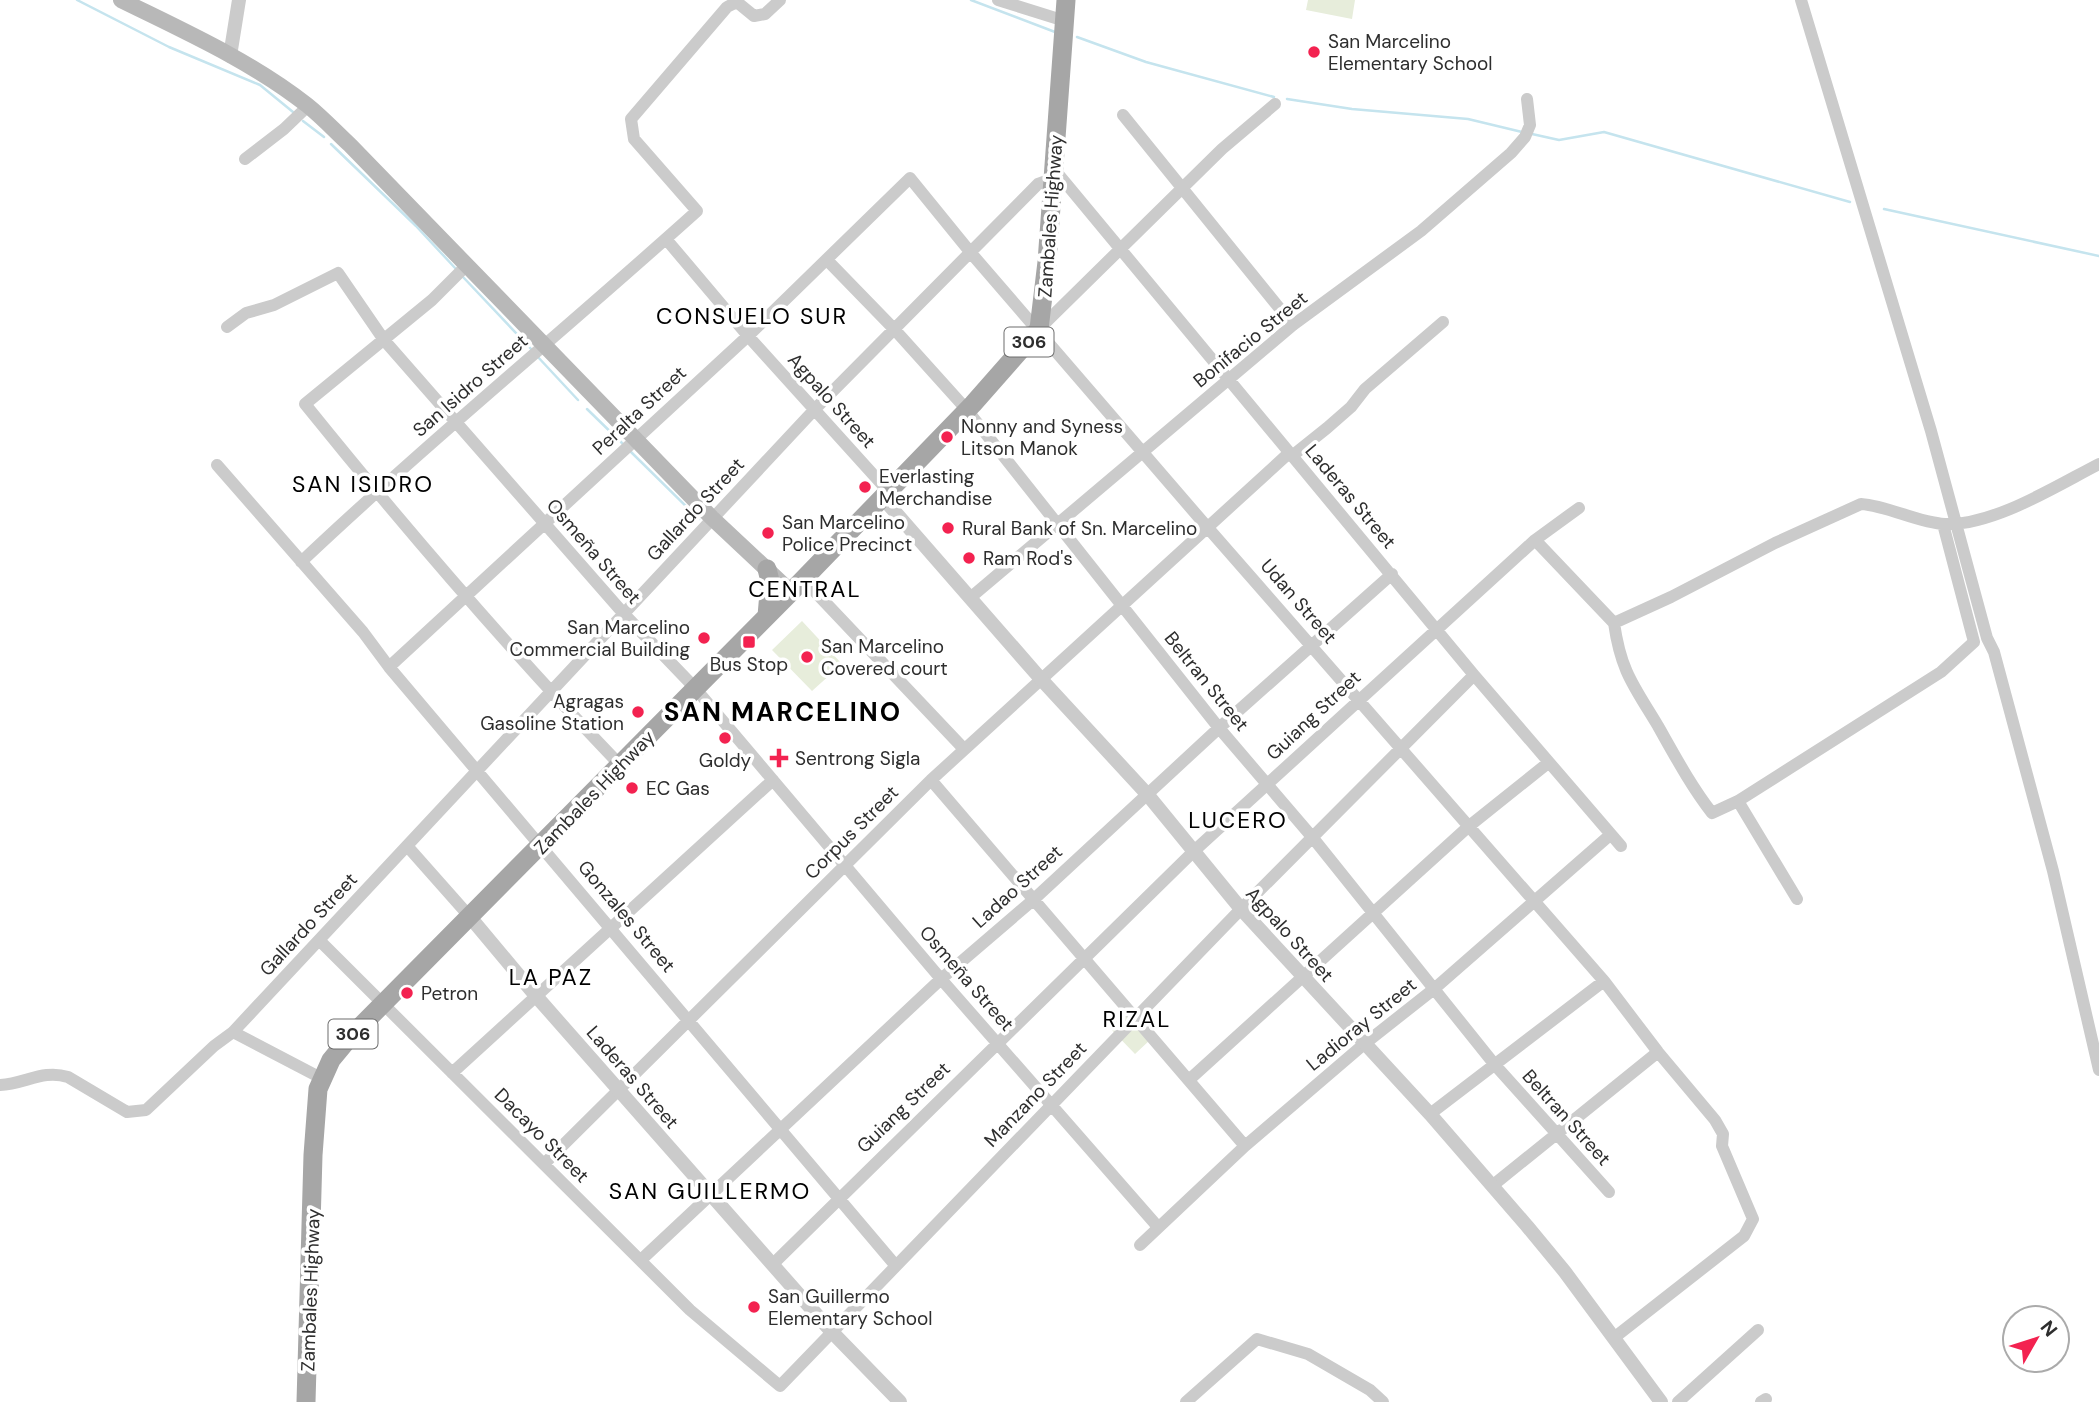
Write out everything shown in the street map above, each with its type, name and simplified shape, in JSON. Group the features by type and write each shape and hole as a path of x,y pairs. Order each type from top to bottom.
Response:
{"main road":[{"path":"121,0 230,55 308,106 350,145 712,518 767,569 797,586"},
{"name":"Zambales Highway","path":"306,1402 313,1155 321,1079 335,1054 797,586 967,410 1039,330 1047,262 1066,0"},
{"path":"767,569 770,581 767,616"}],"street":[{"path":"230,55 239,0"},
{"name":"San Isidro Street","path":"301,562 377,490 456,424 697,211 634,139 631,119 727,7 737,2 754,16 765,14 780,0"},
{"path":"998,0 1065,21"},
{"path":"1801,0 1888,284 1957,523 1981,640"},
{"name":"Bonifacio Street","path":"970,598 1293,326 1421,231 1511,153 1528,131 1527,99"},
{"path":"1039,330 1222,149 1275,104"},
{"path":"245,159 308,106"},
{"path":"1123,115 1293,326"},
{"name":"Laderas Street","path":"1053,174 1121,248 1290,455 1621,846"},
{"name":"Gallardo Street","path":"0,1086 49,1073 58,1074 68,1077 127,1112 146,1110 214,1046 233,1032 815,410 1038,184 1053,174"},
{"name":"Udan Street","path":"910,178 971,253 1604,981 1658,1052 1715,1120 1723,1134 1722,1146 1753,1219 1744,1236 1615,1337"},
{"name":"Peralta Street","path":"389,667 748,335 910,178"},
{"name":"Agpalo Street","path":"666,239 815,410 970,598 1147,794 1241,909 1492,1185 1566,1272 1661,1402"},
{"name":"Beltran Street","path":"827,260 967,410 1219,728 1313,838 1494,1065 1609,1192"},
{"path":"467,265 432,300 305,404 466,597 550,692 620,765"},
{"name":"Osmeña Street","path":"227,327 246,313 274,305 338,273 384,340 456,424 624,614 695,688 942,979 1158,1227"},
{"name":"Corpus Street","path":"544,1164 964,749 1208,527 1290,455 1327,428 1351,407 1365,389 1443,322"},
{"path":"1615,624 1775,543 1861,504 1874,505 1943,524 1957,523 1989,517 2016,506 2099,464"},
{"name":"Gonzales Street","path":"217,465 363,632 389,667 783,1129 896,1266"},
{"name":"Guiang Street","path":"773,1264 838,1197 1194,851 1535,540 1579,508"},
{"path":"1943,524 1981,640 1994,652 2025,761 2099,1070"},
{"path":"1535,540 1615,624 1625,671 1712,813 1738,801 1941,672 1981,640"},
{"name":"Ladao Street","path":"642,1259 942,979 1032,901 1312,644 1392,575"},
{"path":"797,586 964,749"},
{"name":"Manzano Street","path":"831,1331 1241,909 1474,675"},
{"path":"1190,1079 1468,827 1548,763"},
{"path":"452,1073 774,780"},
{"path":"931,780 1032,901 1190,1079 1245,1146"},
{"path":"1738,801 1797,899"},
{"name":"Ladioray Street","path":"1140,1245 1245,1146 1363,1045 1434,989 1610,835"},
{"name":"Laderas Street","path":"408,847 831,1331 900,1402"},
{"name":"Dacayo Street","path":"320,941 642,1259 690,1310 780,1386 831,1331"},
{"path":"1430,1114 1604,981"},
{"path":"233,1032 321,1079"},
{"path":"1492,1185 1658,1052"},
{"path":"1678,1402 1758,1330"},
{"path":"1186,1402 1257,1339 1308,1354 1370,1390 1383,1402"}],"green space":[{"path":"1308,0 1355,0 1352,19 1306,10"},
{"name":"San Marcelino Covered court","path":"802,621 842,664 812,691 772,650"},
{"path":"1122,1011 1150,1040 1135,1054 1107,1025"}],"waterway":[{"path":"77,0 169,47 260,85 293,112"},
{"path":"971,0 1055,32"},
{"path":"1077,37 1146,62 1274,97"},
{"path":"1287,99 1352,109 1468,119 1522,132"},
{"path":"303,121 324,137"},
{"path":"1532,134 1559,140 1604,132 1850,202"},
{"path":"331,144 416,226 456,269"},
{"path":"1884,209 2099,256"},
{"path":"463,277 533,351"},
{"path":"537,356 578,400"},
{"path":"587,409 624,445"},
{"path":"630,451 699,519"}],"place":[{"name":"San Marcelino Elementary School","path":"1314,52"},
{"name":"Nonny and Syness Litson Manok","path":"947,437"},
{"name":"Everlasting Merchandise","path":"865,487"},
{"name":"Rural Bank of Sn. Marcelino","path":"948,528"},
{"name":"San Marcelino Police Precinct","path":"768,533"},
{"name":"Ram Rod's","path":"969,558"},
{"name":"San Marcelino Commercial Building","path":"704,638"},
{"name":"Bus Stop","path":"749,642"},
{"name":"San Marcelino Covered court","path":"807,657"},
{"name":"Agragas Gasoline Station","path":"638,712"},
{"name":"Goldy","path":"725,738"},
{"name":"Sentrong Sigla","path":"779,758"},
{"name":"EC Gas","path":"632,788"},
{"name":"Petron","path":"407,993"},
{"name":"San Guillermo Elementary School","path":"754,1307"}],"district":[{"name":"CONSUELO SUR","path":"752,316"},
{"name":"SAN ISIDRO","path":"363,484"},
{"name":"CENTRAL","path":"805,589"},
{"name":"SAN MARCELINO","path":"783,712"},
{"name":"LUCERO","path":"1238,820"},
{"name":"LA PAZ","path":"551,977"},
{"name":"RIZAL","path":"1137,1019"},
{"name":"SAN GUILLERMO","path":"710,1191"}]}
